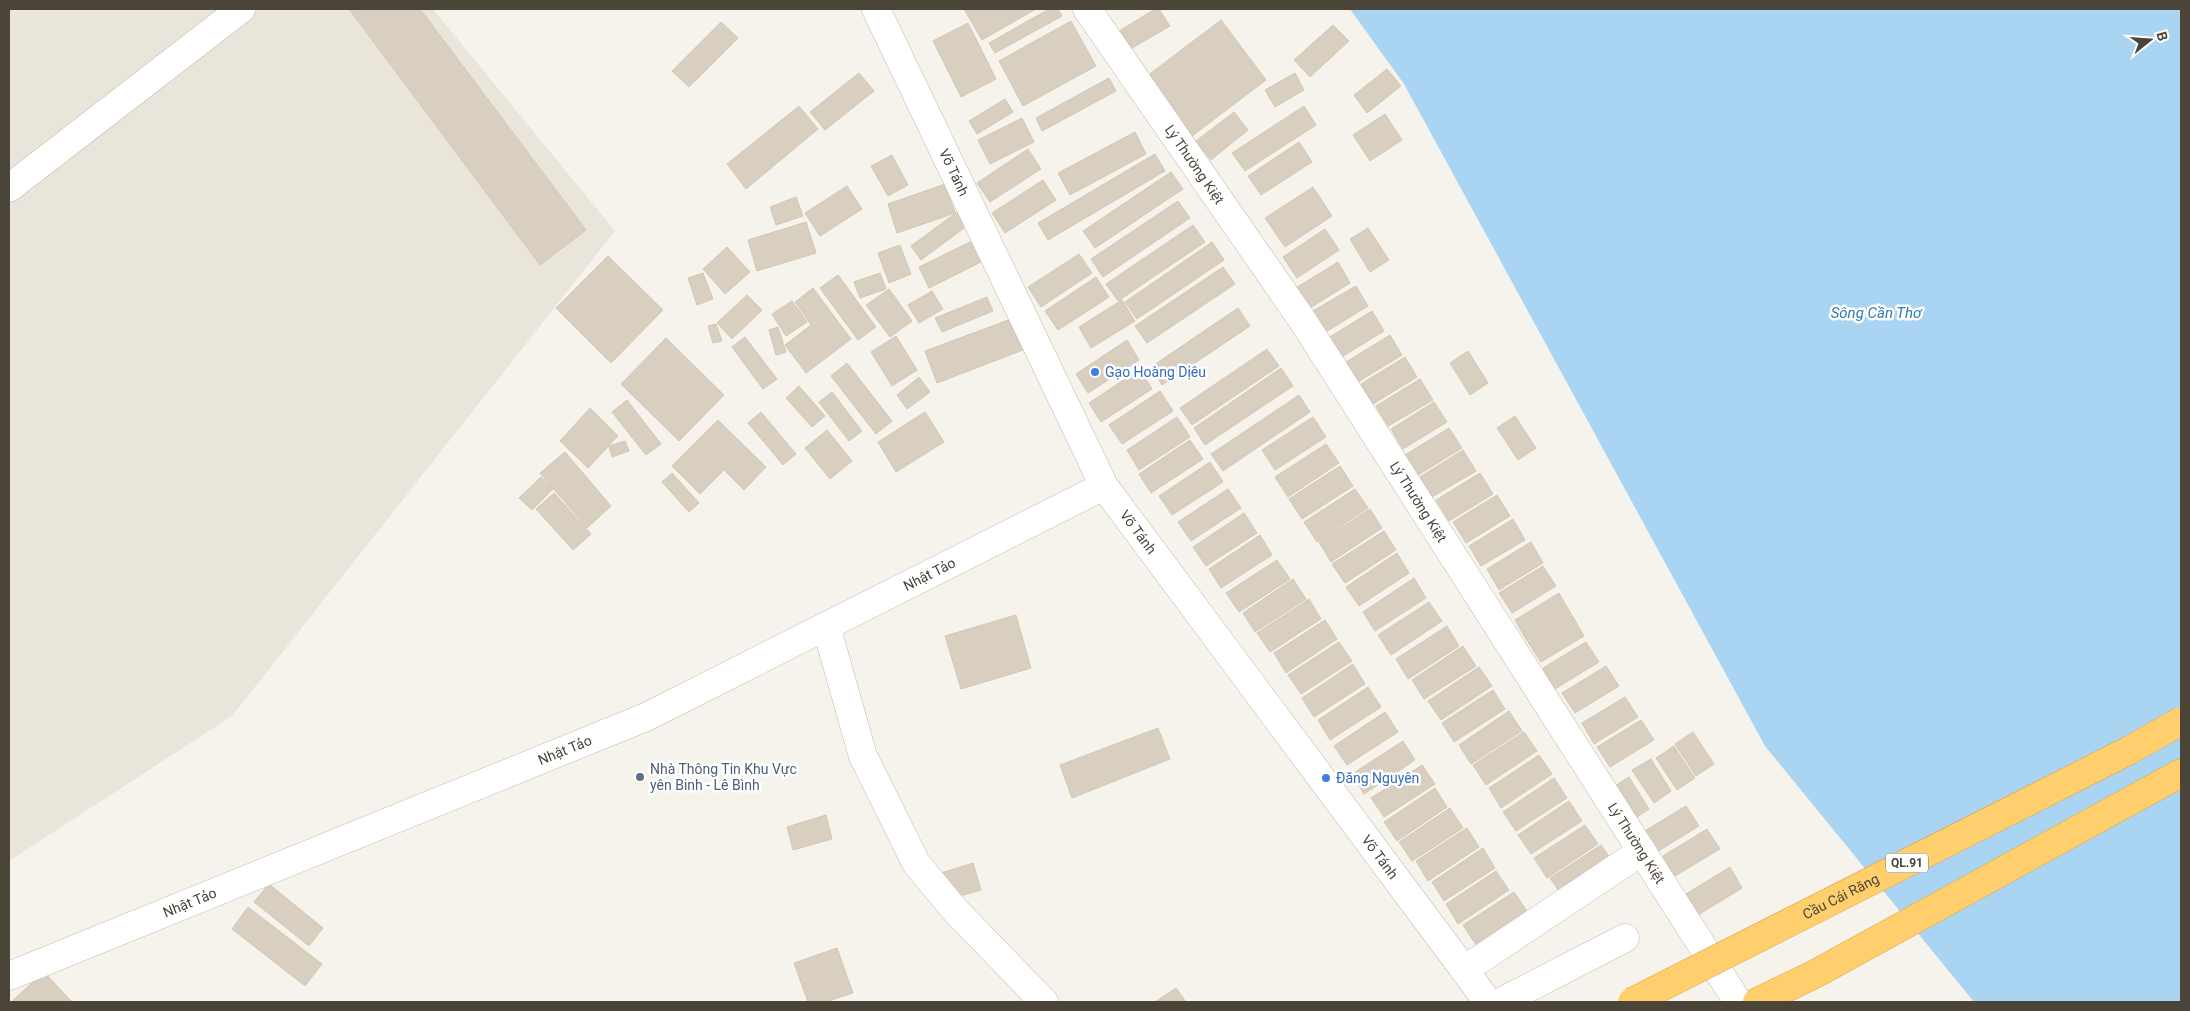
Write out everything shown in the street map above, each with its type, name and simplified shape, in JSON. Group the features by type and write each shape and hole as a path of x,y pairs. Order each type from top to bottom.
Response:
{"highway":[{"name":"Cầu Cái Răng","path":"1632,1002 2128,751 2181,721"},
{"path":"1757,1002 1814,974 2181,773"}],"street":[{"path":"9,188 241,9"},
{"name":"Võ Tánh","path":"876,9 1104,486 1488,1002"},
{"name":"Lý Thường Kiệt","path":"1087,9 1304,321 1738,1002"},
{"name":"Nhật Tảo","path":"9,976 646,717 1104,486"},
{"path":"826,626 863,756 916,863 954,909 1044,1002"},
{"path":"1464,970 1642,852"},
{"path":"1500,1002 1625,938"}],"shaded area":[{"path":"9,9 433,9 615,231 232,716 9,861"}],"water":[{"name":"Sông Cần Thơ","path":"1350,9 2181,9 2181,1002 1974,1002 1765,746 1404,84"}],"building":[{"path":"349,9 420,9 586,230 540,265"},
{"path":"964,9 1036,9 982,40"},
{"path":"1049,9 1058,9 1062,16 995,53 989,43"},
{"path":"1155,9 1159,9 1170,26 1127,51 1116,33"},
{"path":"1221,20 1266,80 1192,136 1147,76"},
{"path":"1071,21 1096,66 1023,106 999,61"},
{"path":"721,22 738,38 689,87 672,71"},
{"path":"968,23 996,79 961,97 933,41"},
{"path":"1333,25 1349,41 1310,77 1294,60"},
{"path":"1387,69 1401,86 1367,113 1354,95"},
{"path":"859,73 874,91 825,130 810,112"},
{"path":"1295,73 1304,90 1275,107 1265,90"},
{"path":"1109,78 1116,91 1042,131 1036,118"},
{"path":"1005,99 1013,112 977,134 969,121"},
{"path":"799,106 818,129 746,189 727,164"},
{"path":"1304,106 1316,125 1245,171 1232,153"},
{"path":"1234,112 1248,130 1211,160 1196,141"},
{"path":"1385,114 1402,140 1370,161 1353,135"},
{"path":"1022,118 1034,142 990,164 978,140"},
{"path":"1135,132 1146,154 1070,195 1058,173"},
{"path":"1299,142 1312,162 1261,195 1248,176"},
{"path":"1028,149 1041,169 990,202 977,183"},
{"path":"1155,154 1165,171 1048,240 1038,223"},
{"path":"892,155 908,185 888,196 871,166"},
{"path":"1171,172 1183,189 1095,248 1083,231"},
{"path":"1043,180 1056,200 1005,233 992,213"},
{"path":"945,184 955,213 897,233 888,204"},
{"path":"847,186 862,209 820,236 805,213"},
{"path":"1313,187 1332,216 1285,247 1265,218"},
{"path":"796,197 803,216 776,225 770,207"},
{"path":"1178,201 1190,218 1103,277 1091,259"},
{"path":"957,212 967,226 921,260 911,246"},
{"path":"806,222 816,253 757,271 748,240"},
{"path":"1193,225 1205,242 1118,301 1106,284"},
{"path":"1368,228 1389,260 1370,272 1350,239"},
{"path":"1325,229 1339,250 1297,278 1283,257"},
{"path":"972,241 983,261 929,288 919,267"},
{"path":"1212,242 1224,260 1137,319 1125,302"},
{"path":"900,245 911,274 889,283 878,253"},
{"path":"727,247 750,272 725,294 703,269"},
{"path":"1079,254 1092,273 1041,307 1028,287"},
{"path":"608,256 663,310 611,363 556,308"},
{"path":"1338,262 1350,283 1307,310 1294,289"},
{"path":"1223,267 1235,284 1147,343 1135,326"},
{"path":"703,273 713,299 697,305 688,278"},
{"path":"880,273 886,289 860,298 854,282"},
{"path":"838,275 876,327 858,340 820,288"},
{"path":"1096,277 1109,297 1058,330 1045,311"},
{"path":"1356,286 1368,306 1324,333 1311,312"},
{"path":"813,288 851,339 806,373 785,345 811,325 795,302"},
{"path":"889,289 912,321 890,337 866,305"},
{"path":"932,291 943,309 919,323 908,305"},
{"path":"747,295 762,310 732,339 717,323"},
{"path":"987,297 993,311 942,332 935,318"},
{"path":"1122,300 1135,321 1091,348 1079,327"},
{"path":"792,301 807,322 786,336 772,314"},
{"path":"1238,308 1250,326 1162,385 1151,367"},
{"path":"1372,311 1384,331 1340,358 1328,338"},
{"path":"1011,319 1023,350 937,383 925,351"},
{"path":"716,324 722,341 713,343 708,326"},
{"path":"778,327 786,352 776,355 769,330"},
{"path":"1390,335 1402,355 1358,382 1346,362"},
{"path":"896,336 917,370 892,386 871,352"},
{"path":"745,337 777,379 763,389 732,347"},
{"path":"666,338 724,395 679,441 621,384"},
{"path":"1127,340 1139,360 1088,393 1076,374"},
{"path":"1267,349 1279,366 1192,425 1180,408"},
{"path":"1468,351 1488,383 1470,395 1450,363"},
{"path":"1405,357 1417,377 1373,404 1361,384"},
{"path":"847,363 892,421 876,434 831,376"},
{"path":"1281,368 1293,386 1205,445 1194,428"},
{"path":"1140,369 1152,389 1101,422 1089,403"},
{"path":"919,377 930,392 907,409 897,395"},
{"path":"1420,379 1433,400 1388,426 1376,406"},
{"path":"799,386 825,416 812,427 786,398"},
{"path":"1160,391 1173,411 1122,444 1109,425"},
{"path":"832,392 862,431 849,441 819,402"},
{"path":"1299,395 1310,412 1223,471 1211,454"},
{"path":"627,400 661,444 646,455 612,412"},
{"path":"1434,402 1447,422 1403,449 1391,429"},
{"path":"590,408 618,436 588,468 560,441"},
{"path":"761,412 796,454 783,465 748,423"},
{"path":"925,412 944,442 896,472 878,442"},
{"path":"1515,416 1536,448 1518,460 1497,428"},
{"path":"1177,417 1190,437 1139,470 1127,450"},
{"path":"1313,417 1326,437 1275,470 1262,450"},
{"path":"718,420 766,467 744,490 724,470 700,494 672,466"},
{"path":"1449,428 1462,448 1418,475 1405,455"},
{"path":"827,430 852,461 830,479 805,448"},
{"path":"1190,440 1203,459 1151,493 1139,474"},
{"path":"625,441 629,451 612,457 609,446"},
{"path":"1326,444 1339,463 1288,497 1275,477"},
{"path":"1463,450 1476,471 1432,497 1420,477"},
{"path":"565,452 611,506 587,528 540,473"},
{"path":"1210,462 1223,482 1172,515 1159,496"},
{"path":"1340,466 1353,486 1302,519 1289,499"},
{"path":"672,473 699,503 689,512 662,482"},
{"path":"1480,473 1493,494 1449,521 1436,500"},
{"path":"541,477 553,489 532,510 519,498"},
{"path":"1228,489 1241,508 1191,541 1178,522"},
{"path":"1355,489 1368,508 1317,542 1304,522"},
{"path":"554,493 591,534 573,550 536,509"},
{"path":"1497,495 1510,516 1466,543 1453,522"},
{"path":"1370,509 1382,528 1331,562 1319,542"},
{"path":"1244,513 1257,533 1206,566 1193,547"},
{"path":"1513,519 1525,540 1481,566 1469,546"},
{"path":"1384,531 1396,550 1345,583 1332,564"},
{"path":"1260,535 1272,555 1221,588 1209,569"},
{"path":"1531,542 1543,563 1499,590 1487,569"},
{"path":"1397,553 1409,573 1359,606 1346,587"},
{"path":"1277,560 1290,579 1239,612 1226,593"},
{"path":"1543,566 1556,586 1512,613 1499,593"},
{"path":"1414,578 1426,598 1375,631 1363,612"},
{"path":"1293,579 1306,599 1255,632 1243,613"},
{"path":"1559,593 1571,614 1527,641 1515,620"},
{"path":"1309,599 1321,619 1270,652 1257,633"},
{"path":"1429,602 1442,621 1391,655 1378,635"},
{"path":"1016,615 1031,668 961,689 945,636"},
{"path":"1572,615 1584,636 1541,662 1528,642"},
{"path":"1325,620 1337,639 1286,673 1274,653"},
{"path":"1447,626 1459,646 1408,679 1396,659"},
{"path":"1339,642 1352,661 1301,694 1288,675"},
{"path":"1586,642 1599,662 1555,689 1543,668"},
{"path":"1463,646 1476,666 1424,699 1412,680"},
{"path":"1353,664 1365,684 1314,717 1302,698"},
{"path":"1606,666 1619,686 1575,713 1562,693"},
{"path":"1479,667 1492,686 1441,720 1428,701"},
{"path":"1368,687 1381,707 1330,740 1318,720"},
{"path":"1493,690 1505,709 1454,742 1442,723"},
{"path":"1625,697 1638,717 1594,744 1582,723"},
{"path":"1509,711 1522,731 1471,764 1459,745"},
{"path":"1385,712 1398,732 1347,765 1334,746"},
{"path":"1641,720 1654,740 1610,767 1597,747"},
{"path":"1158,728 1170,759 1072,798 1060,765"},
{"path":"1524,732 1537,751 1486,785 1473,765"},
{"path":"1693,732 1714,764 1696,776 1675,744"},
{"path":"1403,741 1415,760 1364,794 1352,774"},
{"path":"1674,746 1695,778 1677,790 1656,758"},
{"path":"1539,755 1552,774 1501,808 1489,788"},
{"path":"1651,759 1671,791 1654,803 1632,770"},
{"path":"1422,765 1435,784 1384,817 1371,798"},
{"path":"1629,777 1649,809 1631,821 1610,789"},
{"path":"1554,778 1567,798 1516,831 1503,812"},
{"path":"1435,788 1447,807 1397,841 1384,822"},
{"path":"1569,801 1582,821 1531,854 1518,835"},
{"path":"1686,806 1699,826 1655,853 1643,832"},
{"path":"1450,808 1463,828 1412,861 1399,842"},
{"path":"826,815 832,839 793,850 787,827"},
{"path":"1585,825 1598,844 1547,878 1534,858"},
{"path":"1467,828 1479,847 1428,881 1416,861"},
{"path":"1707,829 1720,849 1675,876 1663,856"},
{"path":"1601,845 1614,863 1563,897 1550,878"},
{"path":"1483,848 1495,868 1444,901 1432,882"},
{"path":"973,863 981,890 942,901 935,875"},
{"path":"1730,867 1742,888 1698,915 1686,894"},
{"path":"1496,871 1509,890 1458,924 1446,904"},
{"path":"269,884 323,928 309,946 254,902"},
{"path":"1514,892 1527,911 1476,945 1463,925"},
{"path":"248,907 322,964 305,986 232,929"},
{"path":"837,948 853,993 825,1002 808,1002 794,963"},
{"path":"44,972 72,1002 11,1002"},
{"path":"1176,988 1186,1002 1155,1002"}],"place":[{"name":"Gạo Hoàng Dịêu","path":"1095,372"},
{"name":"Nhà Thông Tin Khu Vực yên Binh - Lê Bình","path":"640,777"},
{"name":"Đăng Nguyên","path":"1326,778"}]}
